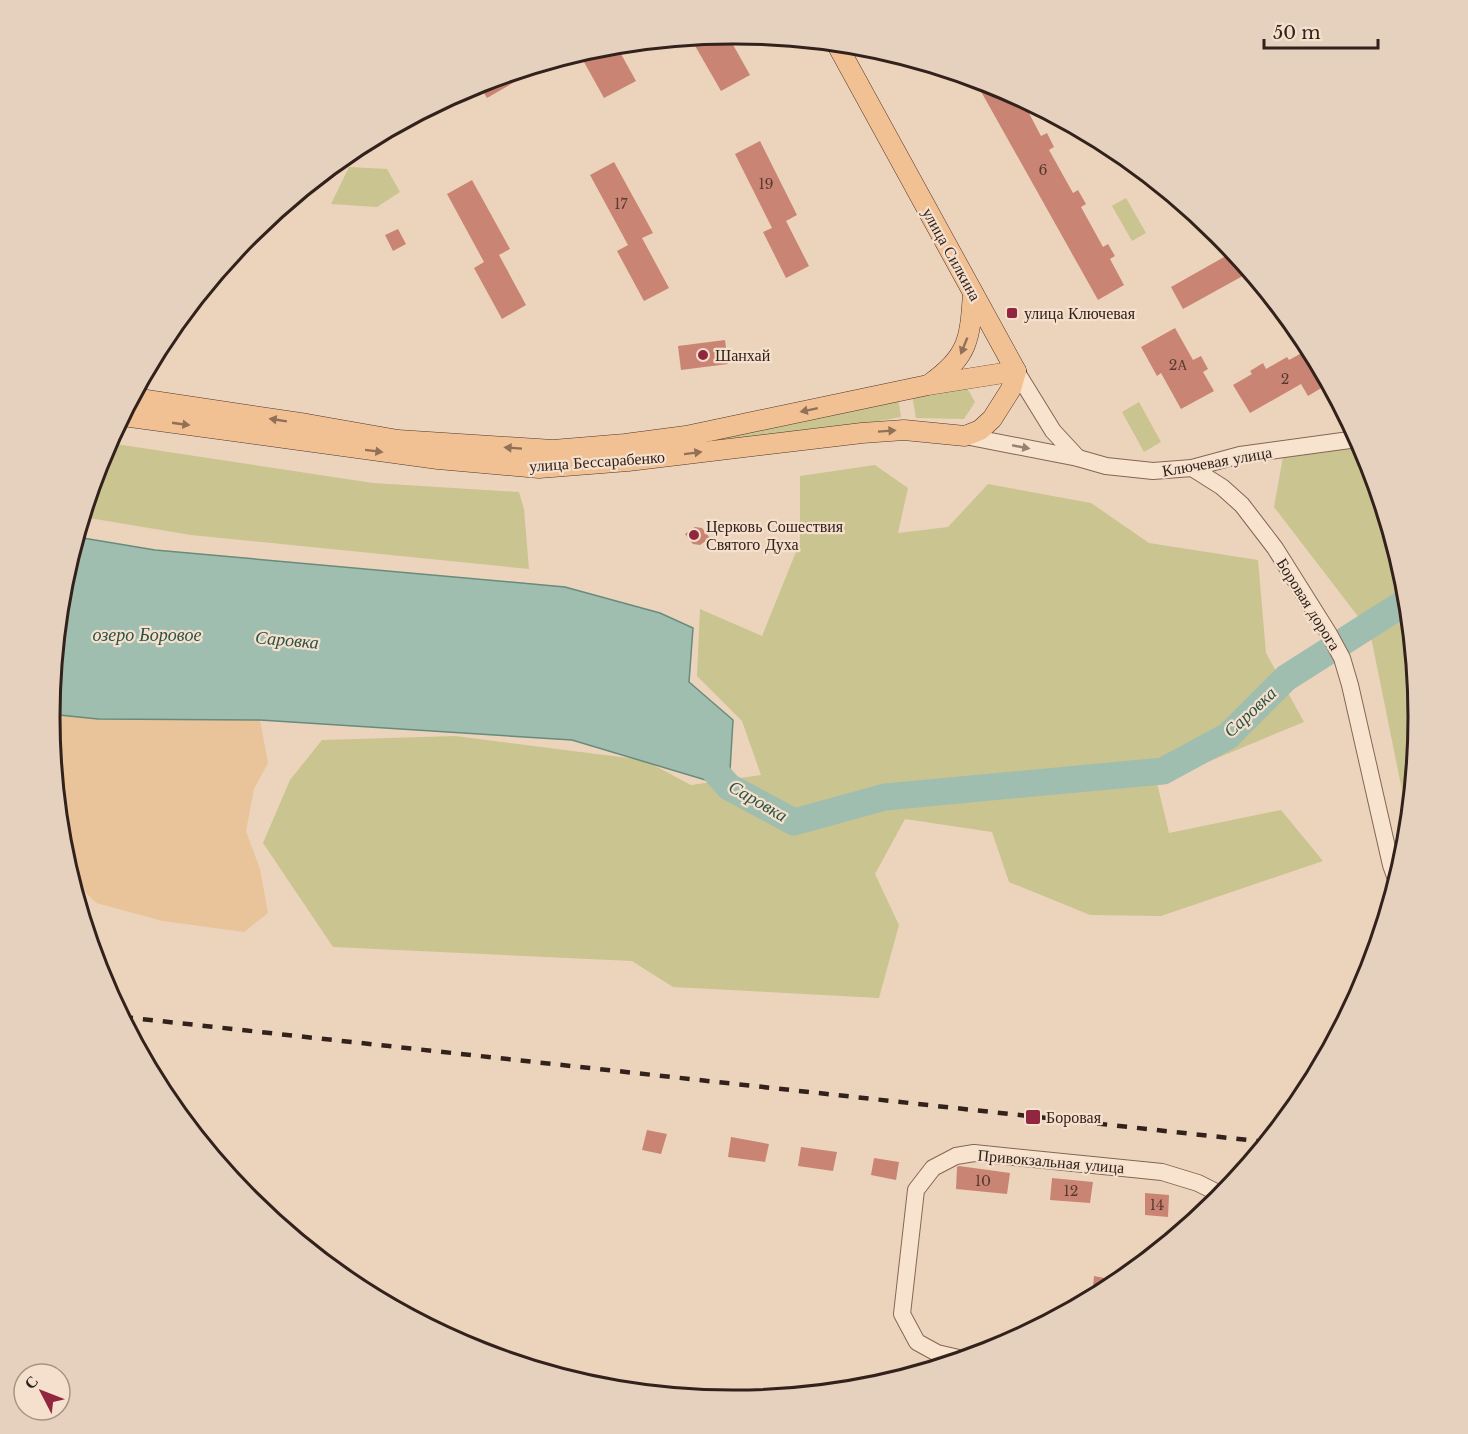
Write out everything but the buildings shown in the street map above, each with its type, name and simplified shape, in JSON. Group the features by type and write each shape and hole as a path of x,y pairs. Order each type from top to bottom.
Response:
{"main road":[{"name":"улица Силкина","path":"841,52 1016,371"},
{"name":"улица Бессарабенко","path":"928,385 948,371 964,350 971,323 973,293"},
{"name":"улица Бессарабенко","path":"131,417 305,433 553,450 686,436 928,385 1016,371"},
{"path":"965,436 980,429 992,419 1011,389 1016,371"},
{"name":"улица Бессарабенко","path":"140,400 438,459 539,468 628,461 862,433 904,430 965,436"}],"street":[{"name":"улица Силкина","path":"1016,371 1053,431 1078,458"},
{"name":"улица Бессарабенко","path":"965,436 1078,458"},
{"name":"Ключевая улица","path":"1078,458 1106,466 1153,471 1192,468 1240,455 1348,440"},
{"name":"Боровая дорога","path":"1192,468 1222,487 1242,505 1275,548 1342,658 1391,865"},
{"name":"Привокзальная улица","path":"948,1356 937,1353 917,1342 902,1314 916,1190 933,1168 956,1156 974,1153 1162,1172 1198,1183 1213,1190"}],"shaded area":[{"path":"349,167 387,169 400,192 377,207 331,204"},
{"path":"1126,198 1146,233 1132,241 1112,206"},
{"path":"967,388 975,402 964,419 916,418 912,395"},
{"path":"898,397 901,417 833,429 633,456"},
{"path":"1139,402 1161,442 1144,452 1122,412"},
{"path":"119,444 373,483 519,492 524,509 529,569 191,535 91,518"},
{"path":"1350,446 1372,501 1385,543 1402,629 1408,717 1403,795 1370,632 1274,507 1283,457"},
{"path":"875,465 908,488 898,533 948,527 988,484 1091,503 1149,543 1258,560 1266,653 1304,722 1157,783 1169,833 1281,810 1323,861 1161,916 1090,915 1009,882 992,832 905,819 875,874 899,925 879,998 673,987 632,961 333,947 263,843 290,780 322,740 455,736 644,760 691,785 761,775 742,721 697,676 700,609 762,636 800,542 800,476"}],"sand":[{"path":"60,715 98,719 260,720 268,763 254,789 246,831 260,869 268,913 244,932 163,921 96,903 83,890 73,848 66,805"}],"water":[{"name":"озеро Боровое","path":"84,538 155,550 565,587 660,613 693,628 689,682 733,720 729,787 572,740 260,720 98,719 60,715 66,629"}],"waterway":[{"name":"Саровка","path":"705,760 729,787 794,822 885,797 1163,771 1228,736 1286,678 1398,607"}],"railway":[{"path":"132,1018 1257,1141"}],"place":[{"name":"улица Ключевая","path":"1012,313"},
{"name":"Шанхай","path":"703,355"},
{"name":"Церковь Сошествия Святого Духа","path":"694,535"},
{"name":"Боровая","path":"1033,1117"}]}
